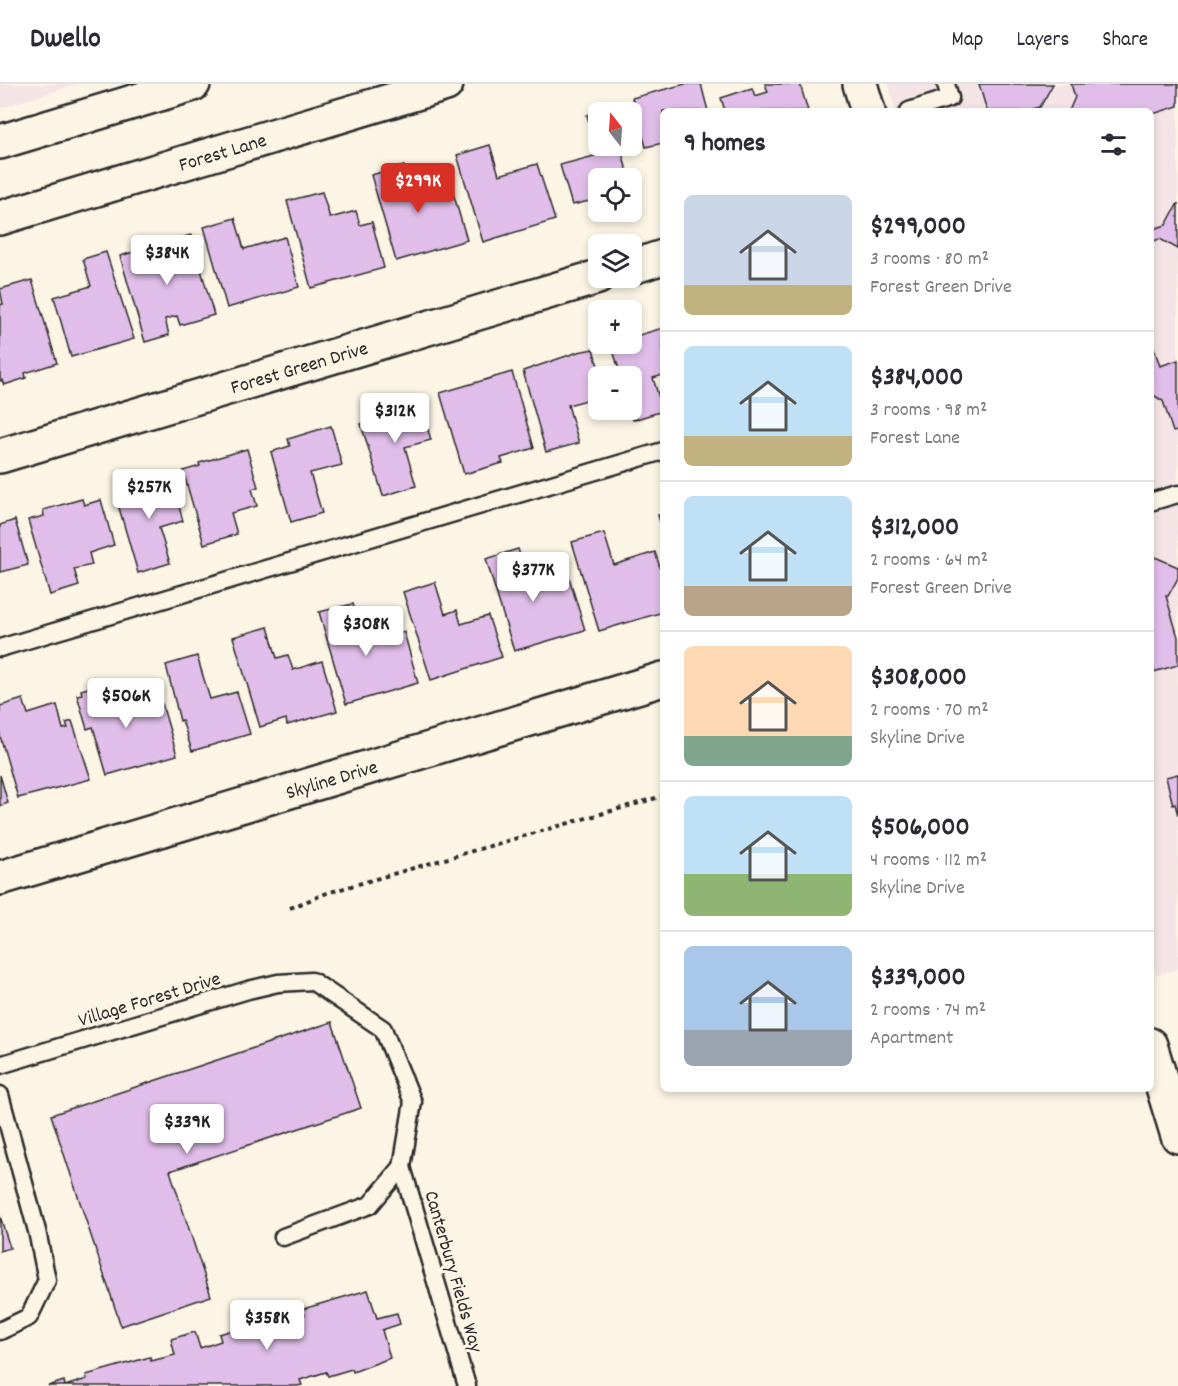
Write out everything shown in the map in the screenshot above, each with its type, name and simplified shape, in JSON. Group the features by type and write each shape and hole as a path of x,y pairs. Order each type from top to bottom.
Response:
{"street":[{"path":"0,142 192,84"},
{"name":"Forest Lane","path":"0,218 446,84"},
{"path":"860,84 867,108"},
{"path":"642,264 660,258"},
{"name":"Forest Green Drive","path":"0,456 588,280"},
{"name":"Skyline Drive","path":"0,878 660,681"},
{"path":"1154,1054 1172,1094 1178,1136"}],"lane":[{"path":"918,108 950,98 946,84"},
{"path":"0,648 660,452"},
{"path":"1154,501 1178,494"},
{"name":"Village Forest Drive","path":"0,1065 248,990 278,983 312,981 383,1029 413,1101 402,1167"},
{"path":"0,1095 37,1231 47,1280 29,1317 0,1330"},
{"path":"283,1237 370,1205 402,1167"},
{"name":"Canterbury Fields Way","path":"402,1167 467,1386"}],"path":[{"path":"290,908 327,893 660,797"}],"shaded area":[{"path":"0,84 78,84 0,108"},
{"path":"888,84 1178,84 1178,969 1157,975 1154,966 1154,108 895,108"}],"building":[{"path":"685,84 701,84 707,108 660,108 660,144 646,147 642,133 642,102 633,102 632,98"},
{"path":"765,84 800,84 807,108 724,108 721,98 752,88 755,96 768,92"},
{"path":"979,84 1053,84 1040,107 986,108"},
{"path":"1071,84 1178,84 1178,106 1154,114 1154,108 1070,108 1075,97"},
{"path":"490,145 499,175 537,164 555,220 483,242 457,155"},
{"path":"594,156 623,156 626,168 588,168 588,201 572,205 560,165"},
{"path":"404,166 415,205 421,204 416,189 449,179 467,240 396,261 371,175"},
{"path":"322,192 330,218 356,211 360,225 372,222 384,268 311,288 287,201"},
{"path":"1178,203 1178,249 1160,239 1154,241 1154,229 1166,225"},
{"path":"235,218 244,249 285,237 299,287 227,308 204,227"},
{"path":"191,235 214,315 180,325 177,316 165,319 169,335 145,342 120,256"},
{"path":"106,252 134,339 71,357 54,297 91,286 83,259"},
{"path":"32,280 57,363 25,373 26,378 4,385 2,380 0,381 0,305 3,304 0,289"},
{"path":"660,329 660,376 653,378 660,401 660,412 642,417 642,366 618,366 614,354 642,354 642,334"},
{"path":"1154,348 1160,366 1178,360 1178,431 1173,432 1163,401 1154,395"},
{"path":"588,350 588,354 594,354 598,366 588,366 588,400 568,405 579,443 546,452 523,371"},
{"path":"512,372 534,448 501,458 503,463 464,474 440,393"},
{"path":"419,399 431,440 405,447 416,486 383,496 361,424 379,418 377,412"},
{"path":"331,426 342,465 310,473 322,513 291,522 271,452 290,446 288,439"},
{"path":"247,449 258,487 252,489 257,506 231,513 237,534 204,544 183,471 200,466 199,463"},
{"path":"171,478 183,521 159,528 170,563 138,573 115,494 127,491 126,487 151,480 152,484"},
{"path":"82,499 84,505 101,500 114,545 89,553 92,565 74,569 79,586 50,595 28,520 44,516 43,510"},
{"path":"15,520 28,565 0,572 0,525"},
{"path":"604,533 614,565 655,552 660,568 660,613 599,631 572,542"},
{"path":"518,549 530,586 568,574 585,630 514,651 486,559"},
{"path":"1155,557 1178,567 1178,578 1166,596 1178,637 1178,665 1154,672"},
{"path":"435,582 445,614 457,610 461,624 488,616 502,657 431,680 403,592"},
{"path":"353,604 365,644 404,632 418,683 346,704 319,612"},
{"path":"268,627 277,658 288,655 293,670 322,661 337,711 287,725 286,719 260,727 233,637"},
{"path":"197,656 210,699 237,692 250,734 192,751 182,720 180,721 166,665"},
{"path":"113,681 117,698 135,693 139,709 162,704 177,755 107,775 93,727 87,729 77,695 82,694 81,690"},
{"path":"23,699 28,714 57,705 63,729 68,728 66,723 72,721 91,779 18,798 0,736 0,706"},
{"path":"1178,774 1178,815 1166,777"},
{"path":"0,775 8,803 0,806"},
{"path":"332,1022 361,1108 170,1171 211,1296 121,1326 51,1115"},
{"path":"0,1216 10,1248 0,1251"},
{"path":"368,1290 377,1318 397,1313 400,1324 382,1330 390,1358 353,1372 352,1369 328,1376 326,1372 300,1380 302,1385 297,1386 65,1386 87,1379 86,1375 150,1357 151,1361 175,1355 171,1339 195,1332 200,1348 221,1341 219,1334 281,1316 283,1321 305,1315 303,1309"},
{"path":"64,1381 65,1386 48,1386"}]}
